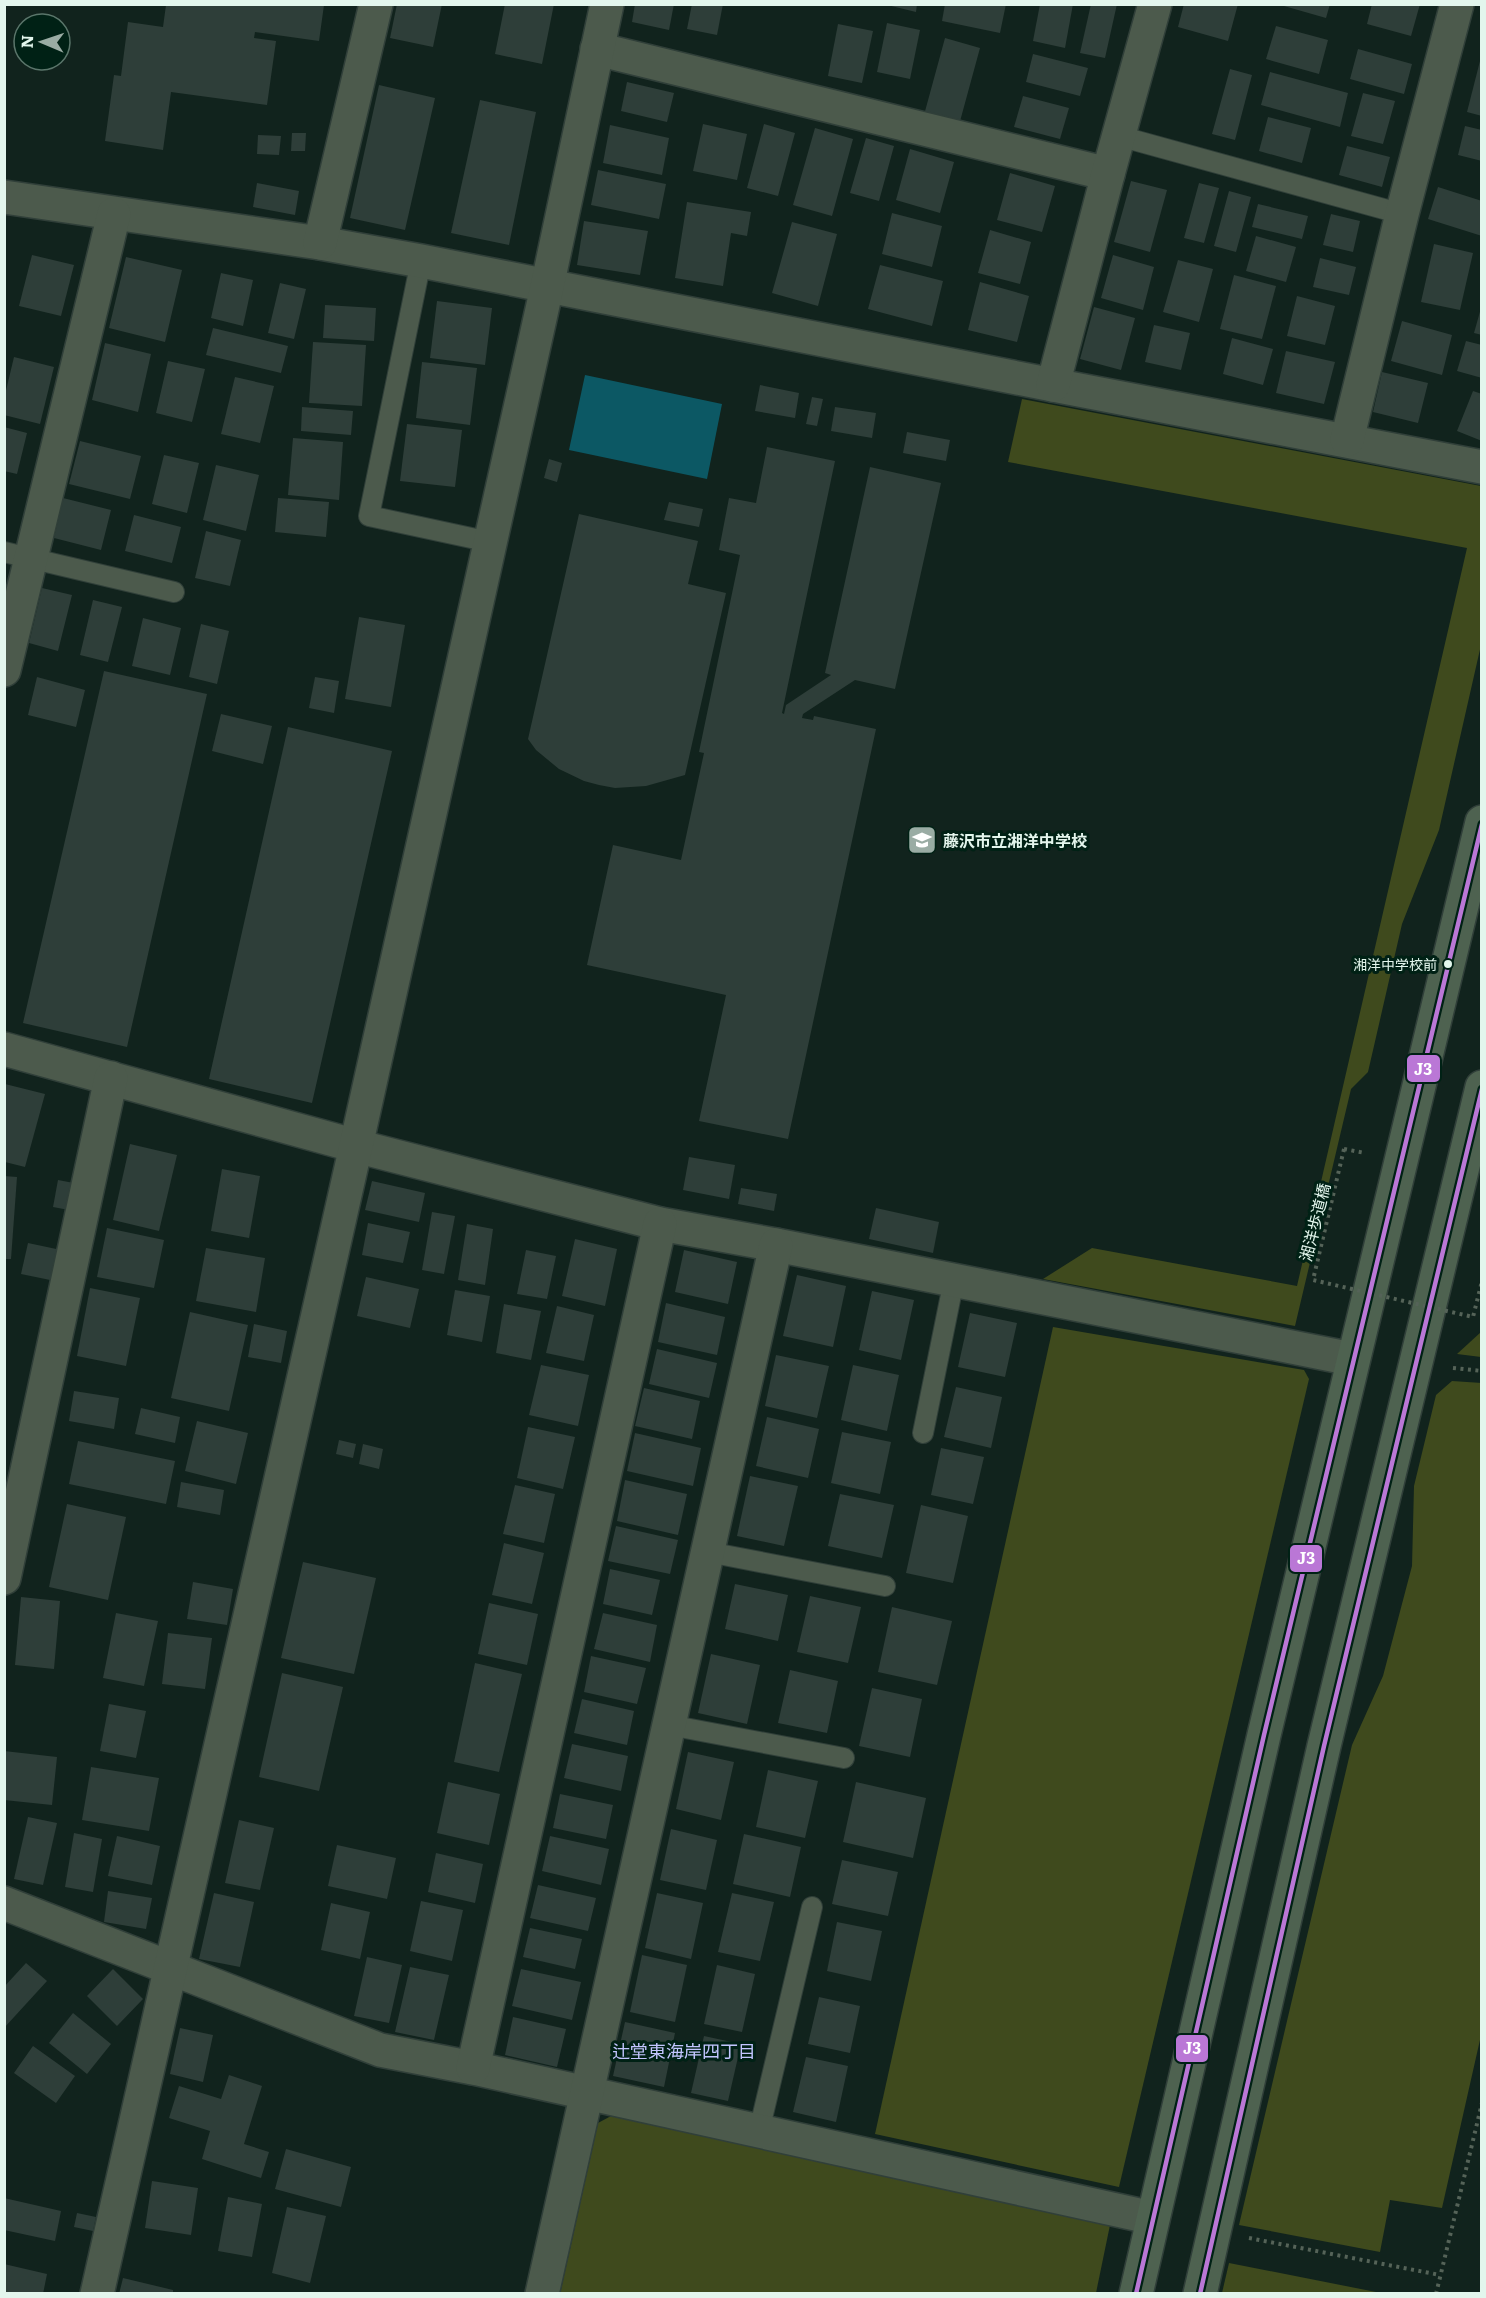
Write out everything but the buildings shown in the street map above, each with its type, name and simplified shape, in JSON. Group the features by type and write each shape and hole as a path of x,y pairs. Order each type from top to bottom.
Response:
{"highway":[{"path":"1136,2294 1352,1359 1482,822"},
{"path":"1200,2294 1330,1723 1482,1088"}],"street":[{"path":"320,243 376,4"},
{"path":"97,2294 356,1146 547,287 607,4"},
{"path":"1053,385 1155,4"},
{"path":"1347,440 1402,214 1457,4"},
{"path":"597,49 1108,174"},
{"path":"4,197 320,243 421,261 1053,385 1482,466"},
{"path":"4,670 18,555 114,214"},
{"path":"4,1049 356,1146 660,1224 1352,1359"},
{"path":"4,1578 111,1078"},
{"path":"473,2068 660,1224"},
{"path":"542,2294 776,1245"},
{"path":"4,1904 170,1966 380,2050 473,2068 1153,2218"}],"lane":[{"path":"1119,136 1402,214"},
{"path":"421,261 369,516 490,542"},
{"path":"18,555 174,592"},
{"path":"923,1433 954,1280"},
{"path":"708,1552 885,1586"},
{"path":"669,1725 844,1758"},
{"path":"759,2131 812,1908"}],"path":[{"name":"湘洋歩道橋","path":"1344,1149 1313,1280 1473,1317 1482,1281"},
{"path":"1448,1366 1482,1371"},
{"path":"1436,2294 1482,2103"},
{"path":"1214,2231 1440,2275"}],"green space":[{"path":"1022,399 1481,486 1481,645 1439,830 1402,924 1368,1072 1351,1089 1295,1326 1043,1279 1092,1248 1297,1286 1467,548 1008,462"},
{"path":"1053,1327 1304,1370 1309,1379 1119,2187 875,2134"},
{"path":"1481,1332 1481,1357 1457,1354"},
{"path":"1452,1381 1482,1383 1482,2031 1442,2208 1390,2200 1380,2252 1239,2225 1352,1745 1383,1676 1412,1566 1414,1486 1436,1395"},
{"path":"611,2116 1110,2225 1096,2293 560,2294 598,2123"},
{"path":"1229,2263 1376,2292 1222,2293"}],"water":[{"path":"585,375 722,404 707,479 569,450"}],"transit line":[{"name":"J3","path":"1136,2294 1264,1735 1482,824"},
{"name":"J3","path":"1200,2294 1324,1746 1482,1089"}],"place":[{"name":"藤沢市立湘洋中学校","path":"922,840"},
{"name":"湘洋中学校前","path":"1448,964"}],"district":[{"name":"辻堂東海岸四丁目","path":"684,2050"}]}
